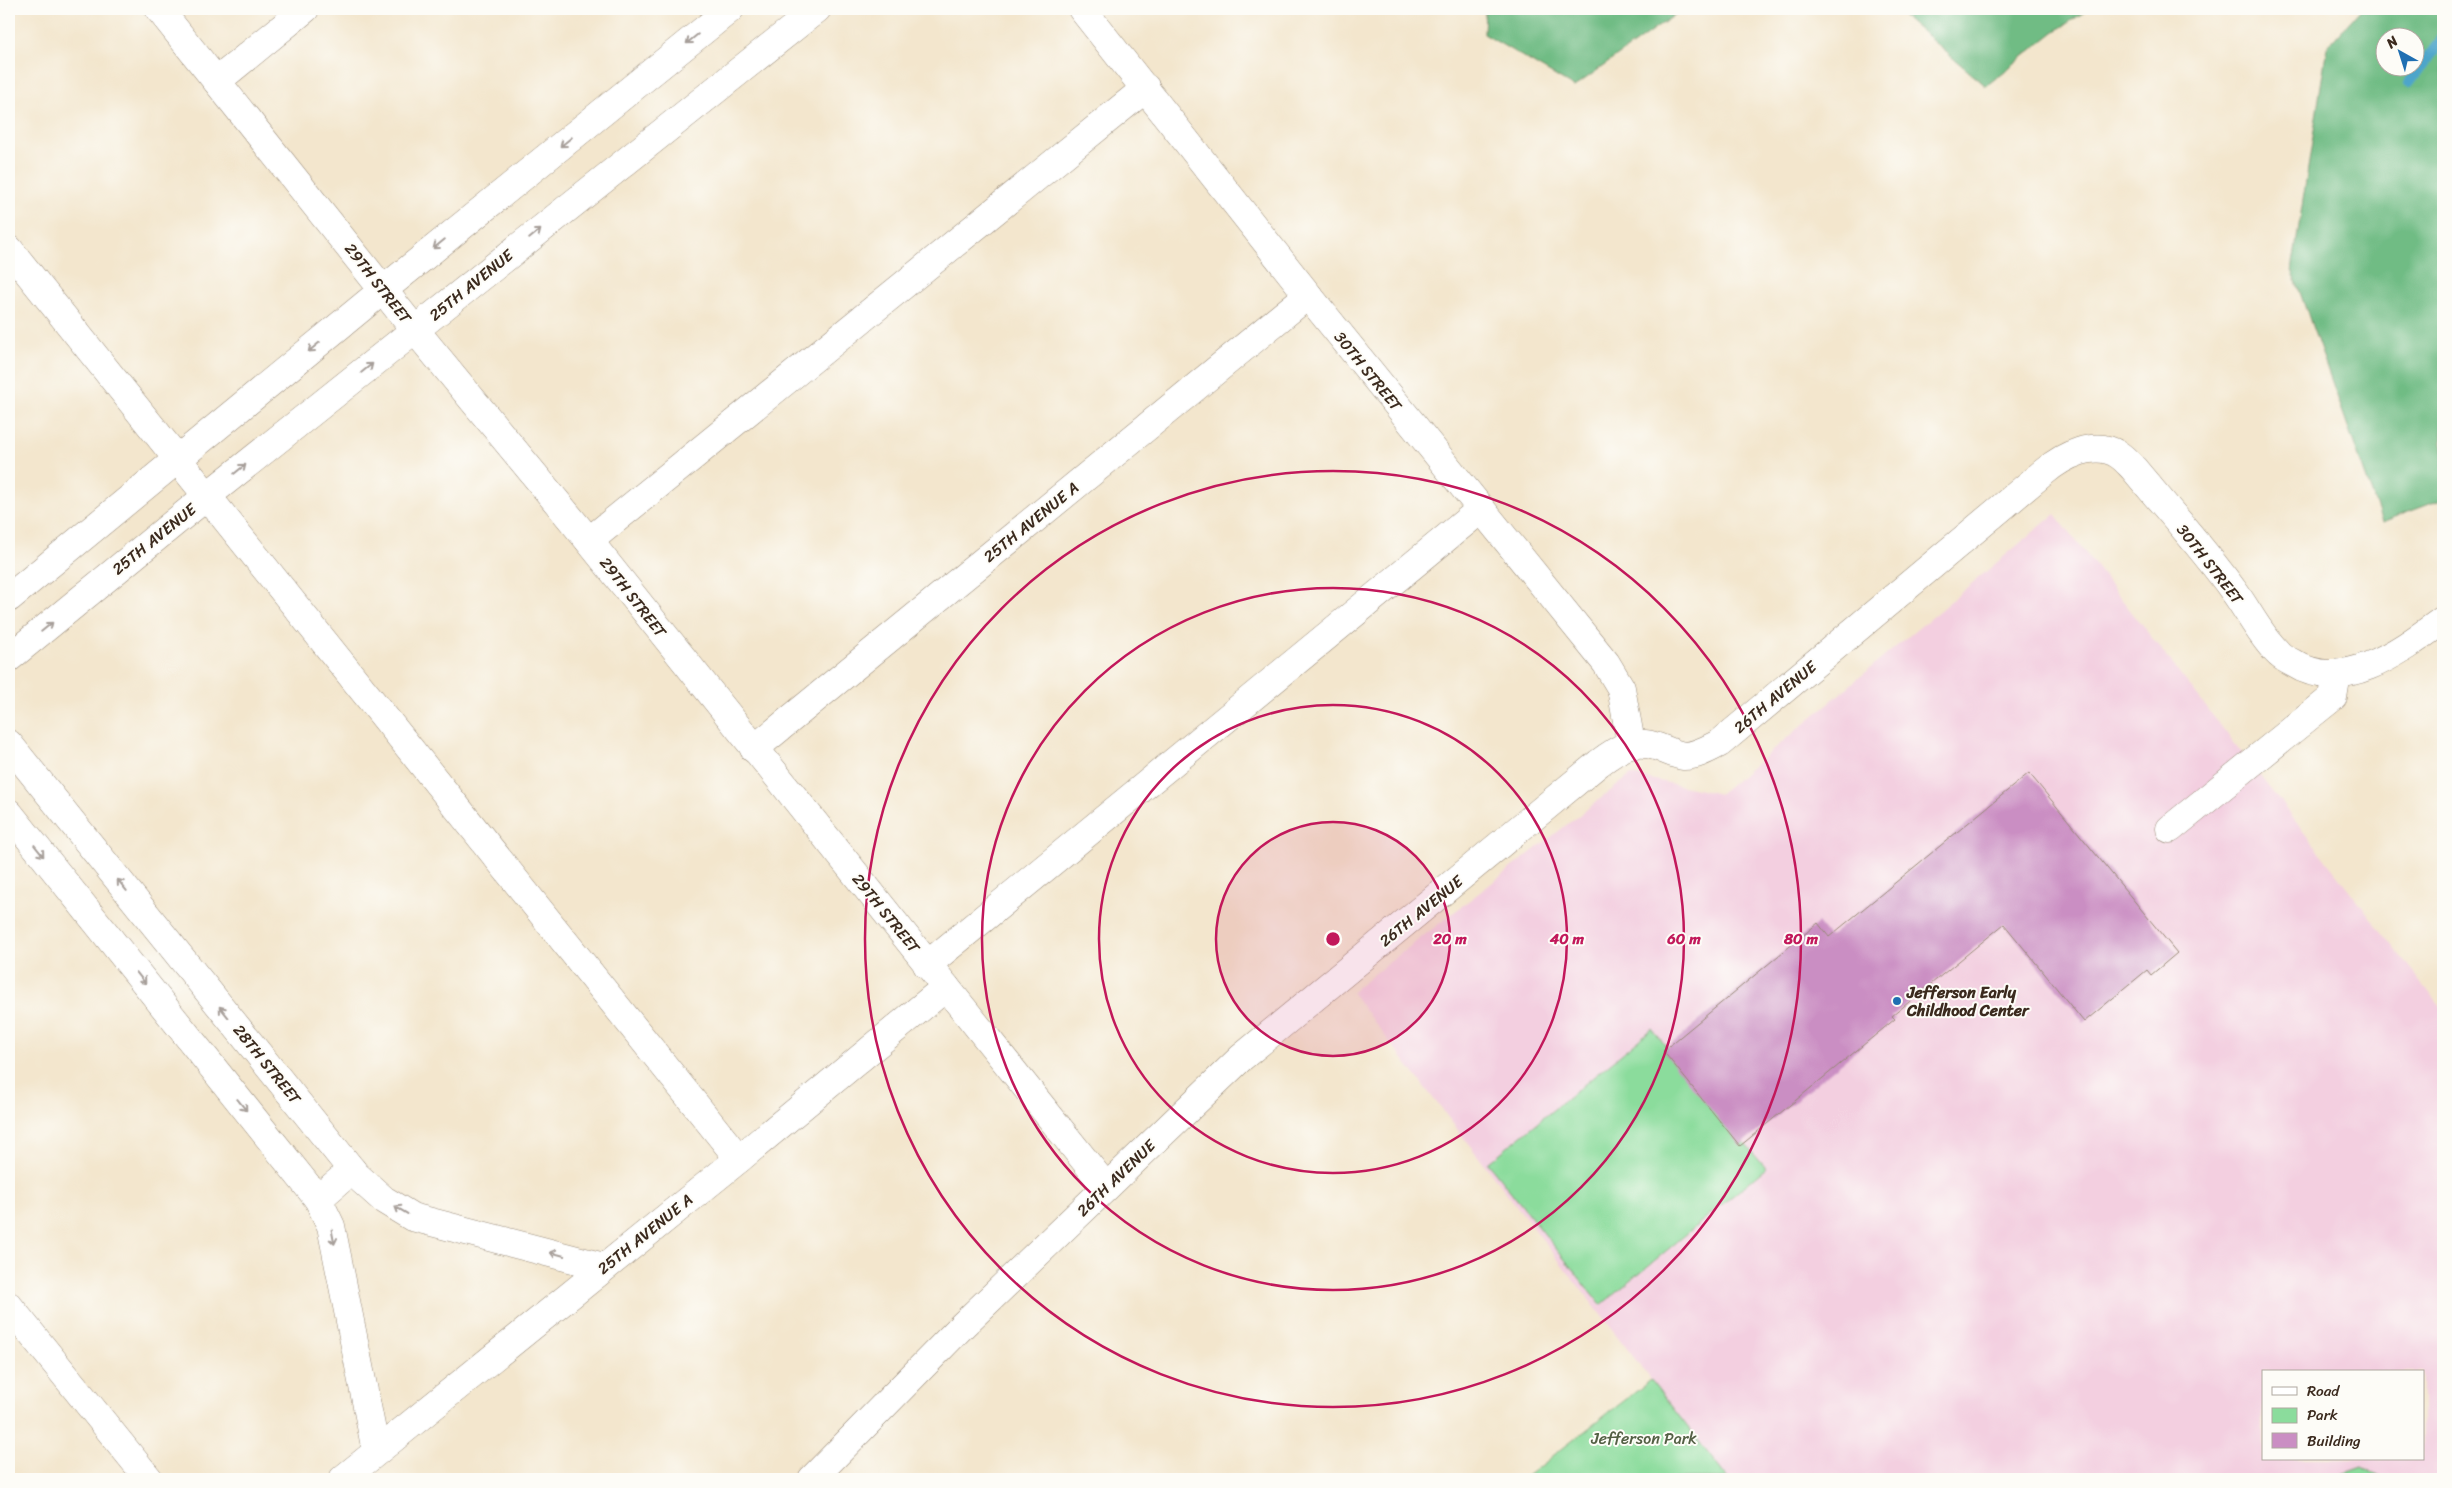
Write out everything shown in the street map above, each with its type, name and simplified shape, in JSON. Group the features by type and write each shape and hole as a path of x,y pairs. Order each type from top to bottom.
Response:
{"street":[{"name":"29TH STREET","path":"159,9 415,330 589,541 1106,1186"},
{"path":"217,80 305,9"},
{"path":"9,598 383,290 730,9"},
{"name":"25TH AVENUE","path":"9,658 207,496 817,9"},
{"name":"30TH STREET","path":"1082,9 1480,510 1606,663 1621,688 1631,743"},
{"path":"589,541 1146,88"},
{"path":"9,249 740,1159"},
{"name":"25TH AVENUE A","path":"754,749 1308,295"},
{"name":"30TH STREET","path":"2086,449 2098,448 2118,454 2134,469 2233,589 2278,653 2302,669 2316,674 2337,674 2357,670 2413,642 2443,620"},
{"name":"26TH AVENUE","path":"812,1479 963,1325 1106,1186 1249,1052 1599,763 1616,750 1631,743 1647,743 1684,756 1702,752 1720,743 2051,466 2086,449"},
{"path":"927,965 1480,510"},
{"path":"2170,829 2333,698 2337,674"},
{"name":"28TH STREET","path":"9,744 352,1170 384,1200 412,1217 604,1267"},
{"path":"9,813 318,1199 331,1226 376,1451"},
{"name":"25TH AVENUE A","path":"343,1479 740,1159 946,987"},
{"path":"318,1199 352,1170"},
{"path":"9,1306 149,1479"}],"shaded area":[{"name":"Jefferson Early Childhood Center","path":"2055,514 2443,1010 2443,1479 1728,1479 1351,992 1631,775 1720,794"}],"green space":[{"path":"1485,9 1683,9 1574,87 1484,34"},
{"path":"1895,9 2089,9 2054,32 1986,86"},
{"path":"2361,9 2443,9 2443,499 2382,522 2292,270 2327,47"},
{"path":"1652,1029 1667,1047 1663,1051 1766,1168 1601,1305 1488,1163"},
{"name":"Jefferson Park","path":"1651,1380 1728,1479 1523,1479"},
{"path":"2361,1467 2384,1479 2328,1479"}],"building":[{"path":"2029,773 2177,953 2151,975 2147,970 2084,1022 2004,924 1892,1016 1895,1019 1740,1146 1663,1051 1818,923 1829,937"}],"waterway":[{"path":"2409,82 2443,38"}],"place":[{"name":"Jefferson Early Childhood Center","path":"1897,1001"}]}
